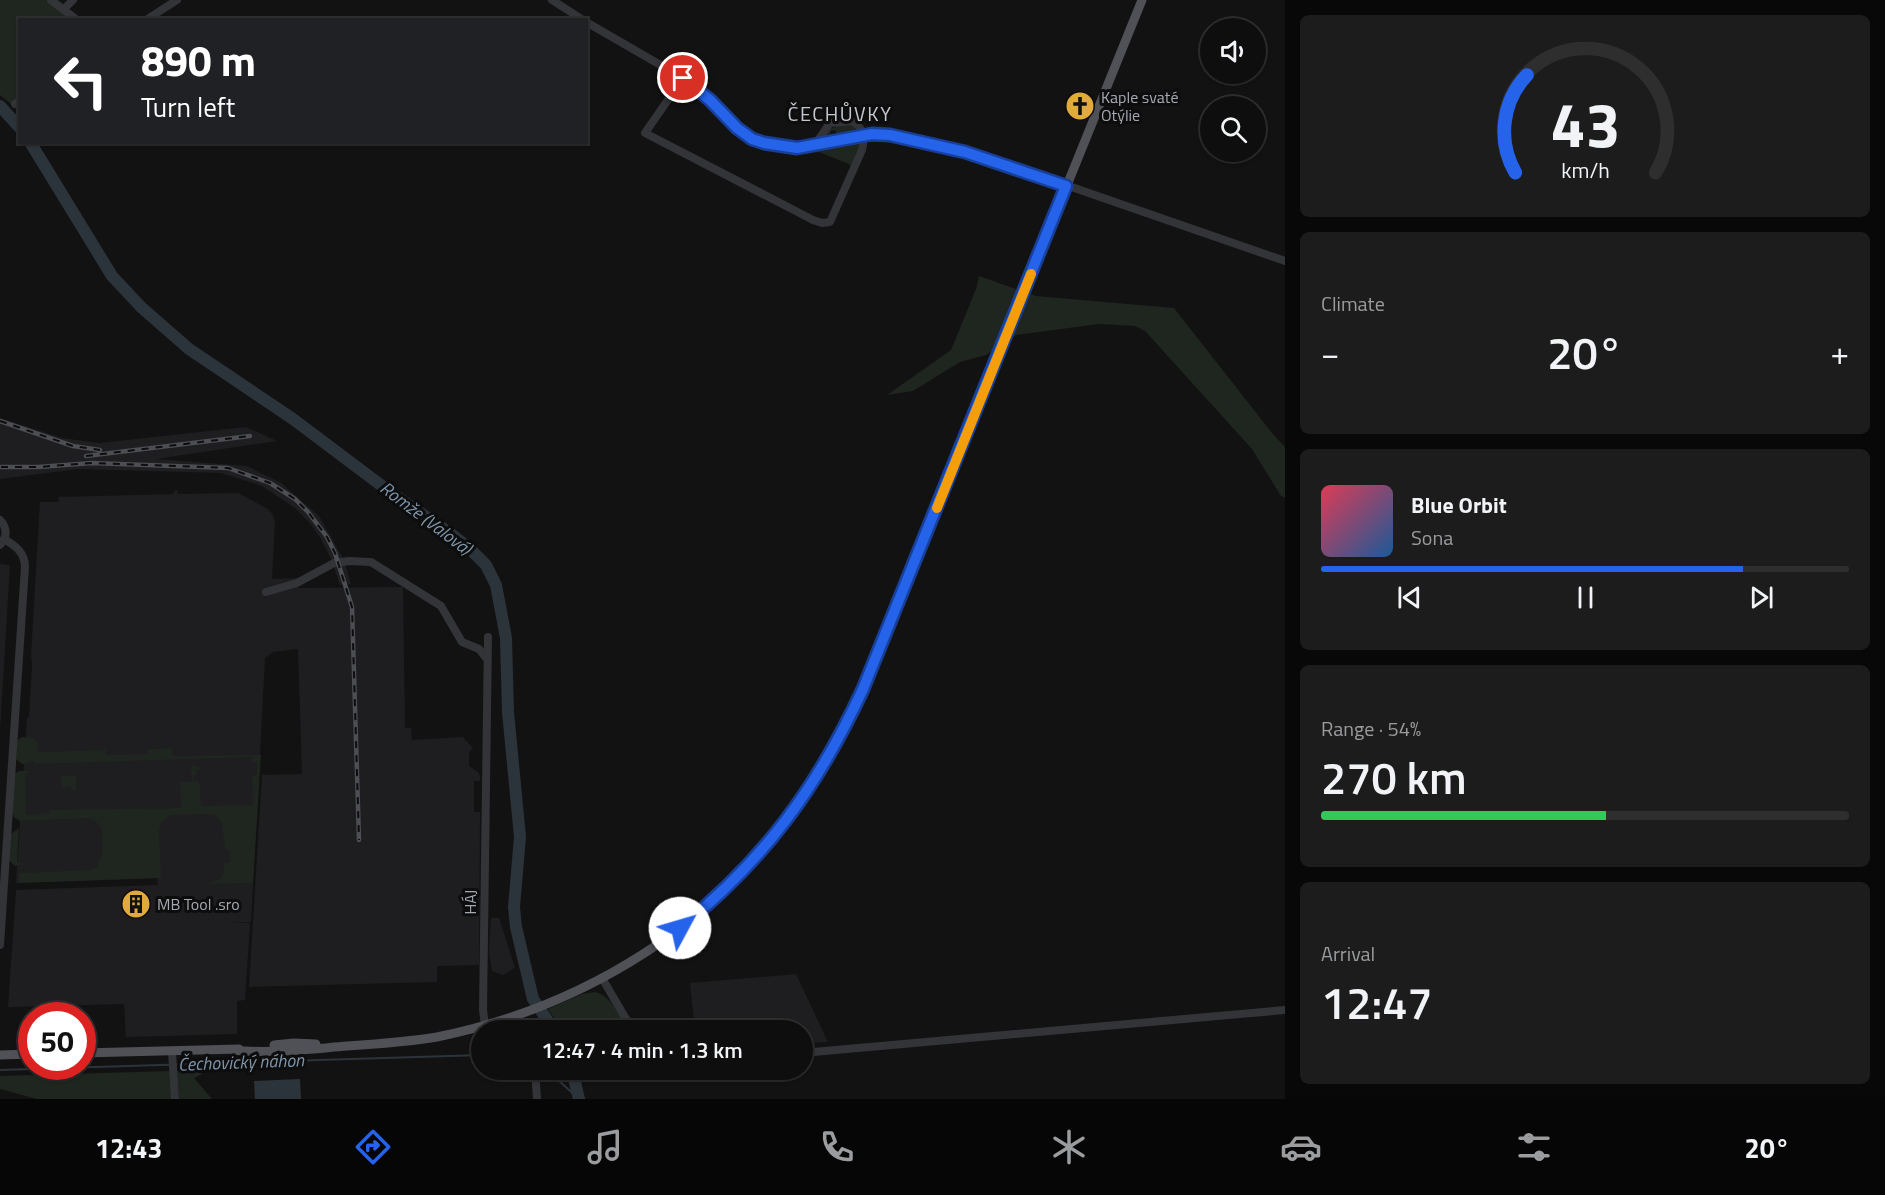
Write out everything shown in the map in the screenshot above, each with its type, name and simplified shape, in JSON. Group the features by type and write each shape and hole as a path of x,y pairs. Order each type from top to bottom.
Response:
{"main road":[{"path":"501,1020 548,1004 602,978 669,937 726,889 780,830 822,769 863,689 1142,0"},
{"path":"96,1054 173,1061 233,1050 294,1050 423,1039 471,1028"},
{"path":"0,1055 18,1054"}],"street":[{"path":"51,0 75,18"},
{"path":"64,9 73,0"},
{"path":"150,18 177,0"},
{"path":"552,0 582,18"},
{"path":"588,22 683,78 752,139 785,147 814,146 883,134 926,142 965,152 1285,261"},
{"path":"683,78 645,133 822,223 830,222 862,152 863,136 855,121 832,123 814,146"},
{"path":"0,519 6,529 2,542 20,551 24,557 25,567 0,945"},
{"path":"266,592 297,583 334,563 371,562 441,606 462,642 479,649 487,661"},
{"name":"HÁJ","path":"484,1020 488,637"},
{"path":"602,978 628,1020"},
{"path":"813,1052 1285,1010"},
{"path":"173,1061 175,1099"},
{"path":"536,1080 537,1099"}],"shaded area":[{"path":"0,0 46,0 71,18 18,18 18,99 11,104 0,95"},
{"path":"848,122 856,128 854,133 837,135 835,130 831,131 830,136 826,133 836,127 836,124"},
{"path":"858,140 861,142 852,170 849,164 819,152 804,154 803,150"},
{"path":"979,276 1036,296 1174,308 1285,447 1285,498 1281,496 1252,449 1145,331 1135,326 1099,324 1016,335 986,355 960,362 913,391 887,395 951,350"},
{"path":"0,418 62,438 99,443 246,427 277,441 156,459 247,466 281,483 319,516 344,560 351,584 340,585 321,539 295,508 262,486 221,473 78,469 0,479"},
{"path":"177,490 178,494 238,493 268,509 275,522 272,579 297,578 298,588 403,587 405,728 411,728 412,740 463,737 473,748 469,752 469,766 480,776 480,781 474,781 474,812 480,812 479,965 437,966 437,982 249,987 262,775 302,774 298,649 273,652 265,658 251,922 230,923 250,923 245,1000 237,1001 237,1034 126,1037 124,1004 18,1002 18,1007 8,1007 16,890 158,885 157,878 16,883 27,718 29,717 40,502 59,502 58,497 174,494"},
{"path":"0,564 10,565 0,730"},
{"path":"22,737 34,738 38,752 106,750 106,755 148,754 148,749 172,748 173,756 261,755 253,883 206,884 220,879 224,872 224,863 230,862 229,850 225,849 222,823 215,815 207,814 171,815 161,822 159,831 160,878 19,883 19,873 92,870 101,858 103,839 98,823 90,818 20,821 14,817 12,812 14,774 19,771 30,772 25,775 26,815 49,813 50,810 181,808 180,782 192,782 191,765 199,767 200,770 196,770 193,781 197,781 200,785 201,806 253,805 252,776 257,774 257,762 252,762 252,757 35,764 34,761 22,764 16,759 17,741"},
{"path":"61,776 76,776 76,790 71,791 71,786 62,788"},
{"path":"19,828 17,862 26,864 15,866 9,860 11,834"},
{"path":"491,918 499,918 515,968 503,975 492,971 489,952"},
{"path":"796,974 828,1042 813,1043 813,1020 694,1020 690,983"},
{"path":"595,992 606,997 622,1020 556,1020 548,1009 582,994"},
{"path":"201,1070 202,1074 194,1078 212,1099 179,1099 177,1071"},
{"path":"170,1071 172,1099 37,1099 0,1089 0,1076 18,1075 18,1080 96,1080 96,1073"},
{"path":"300,1079 301,1099 255,1099 254,1081"}],"waterway":[{"name":"Romže (Valová)","path":"0,106 18,126"},
{"name":"Romže (Valová)","path":"31,144 112,276 141,307 189,349 293,419 390,492 451,534 486,565 496,585 506,638 508,712 520,837 514,907 516,927 533,999 547,1020"},
{"name":"Čechovický náhon","path":"0,1070 471,1055"},
{"name":"Čechovický náhon","path":"558,1080 579,1099"},
{"name":"Romže (Valová)","path":"574,1080 579,1099"}],"railway":[{"path":"0,421 73,446 100,450"},
{"path":"86,456 250,436"},
{"path":"1,467 92,463 228,468 270,483 295,499 308,512 327,537 335,553 352,607 359,840"}],"slow traffic":[{"path":"937,508 1031,274"}],"place":[{"name":"Kaple svaté Otýlie","path":"1080,106"},
{"name":"MB Tool .sro","path":"136,904"}],"district":[{"name":"ČECHŮVKY","path":"840,113"}],"route":[{"path":"680,928 733,883 775,836 804,798 843,732 863,689 1066,186 965,152 890,135 872,134 797,148 764,143 744,134 698,88 683,78"}]}
